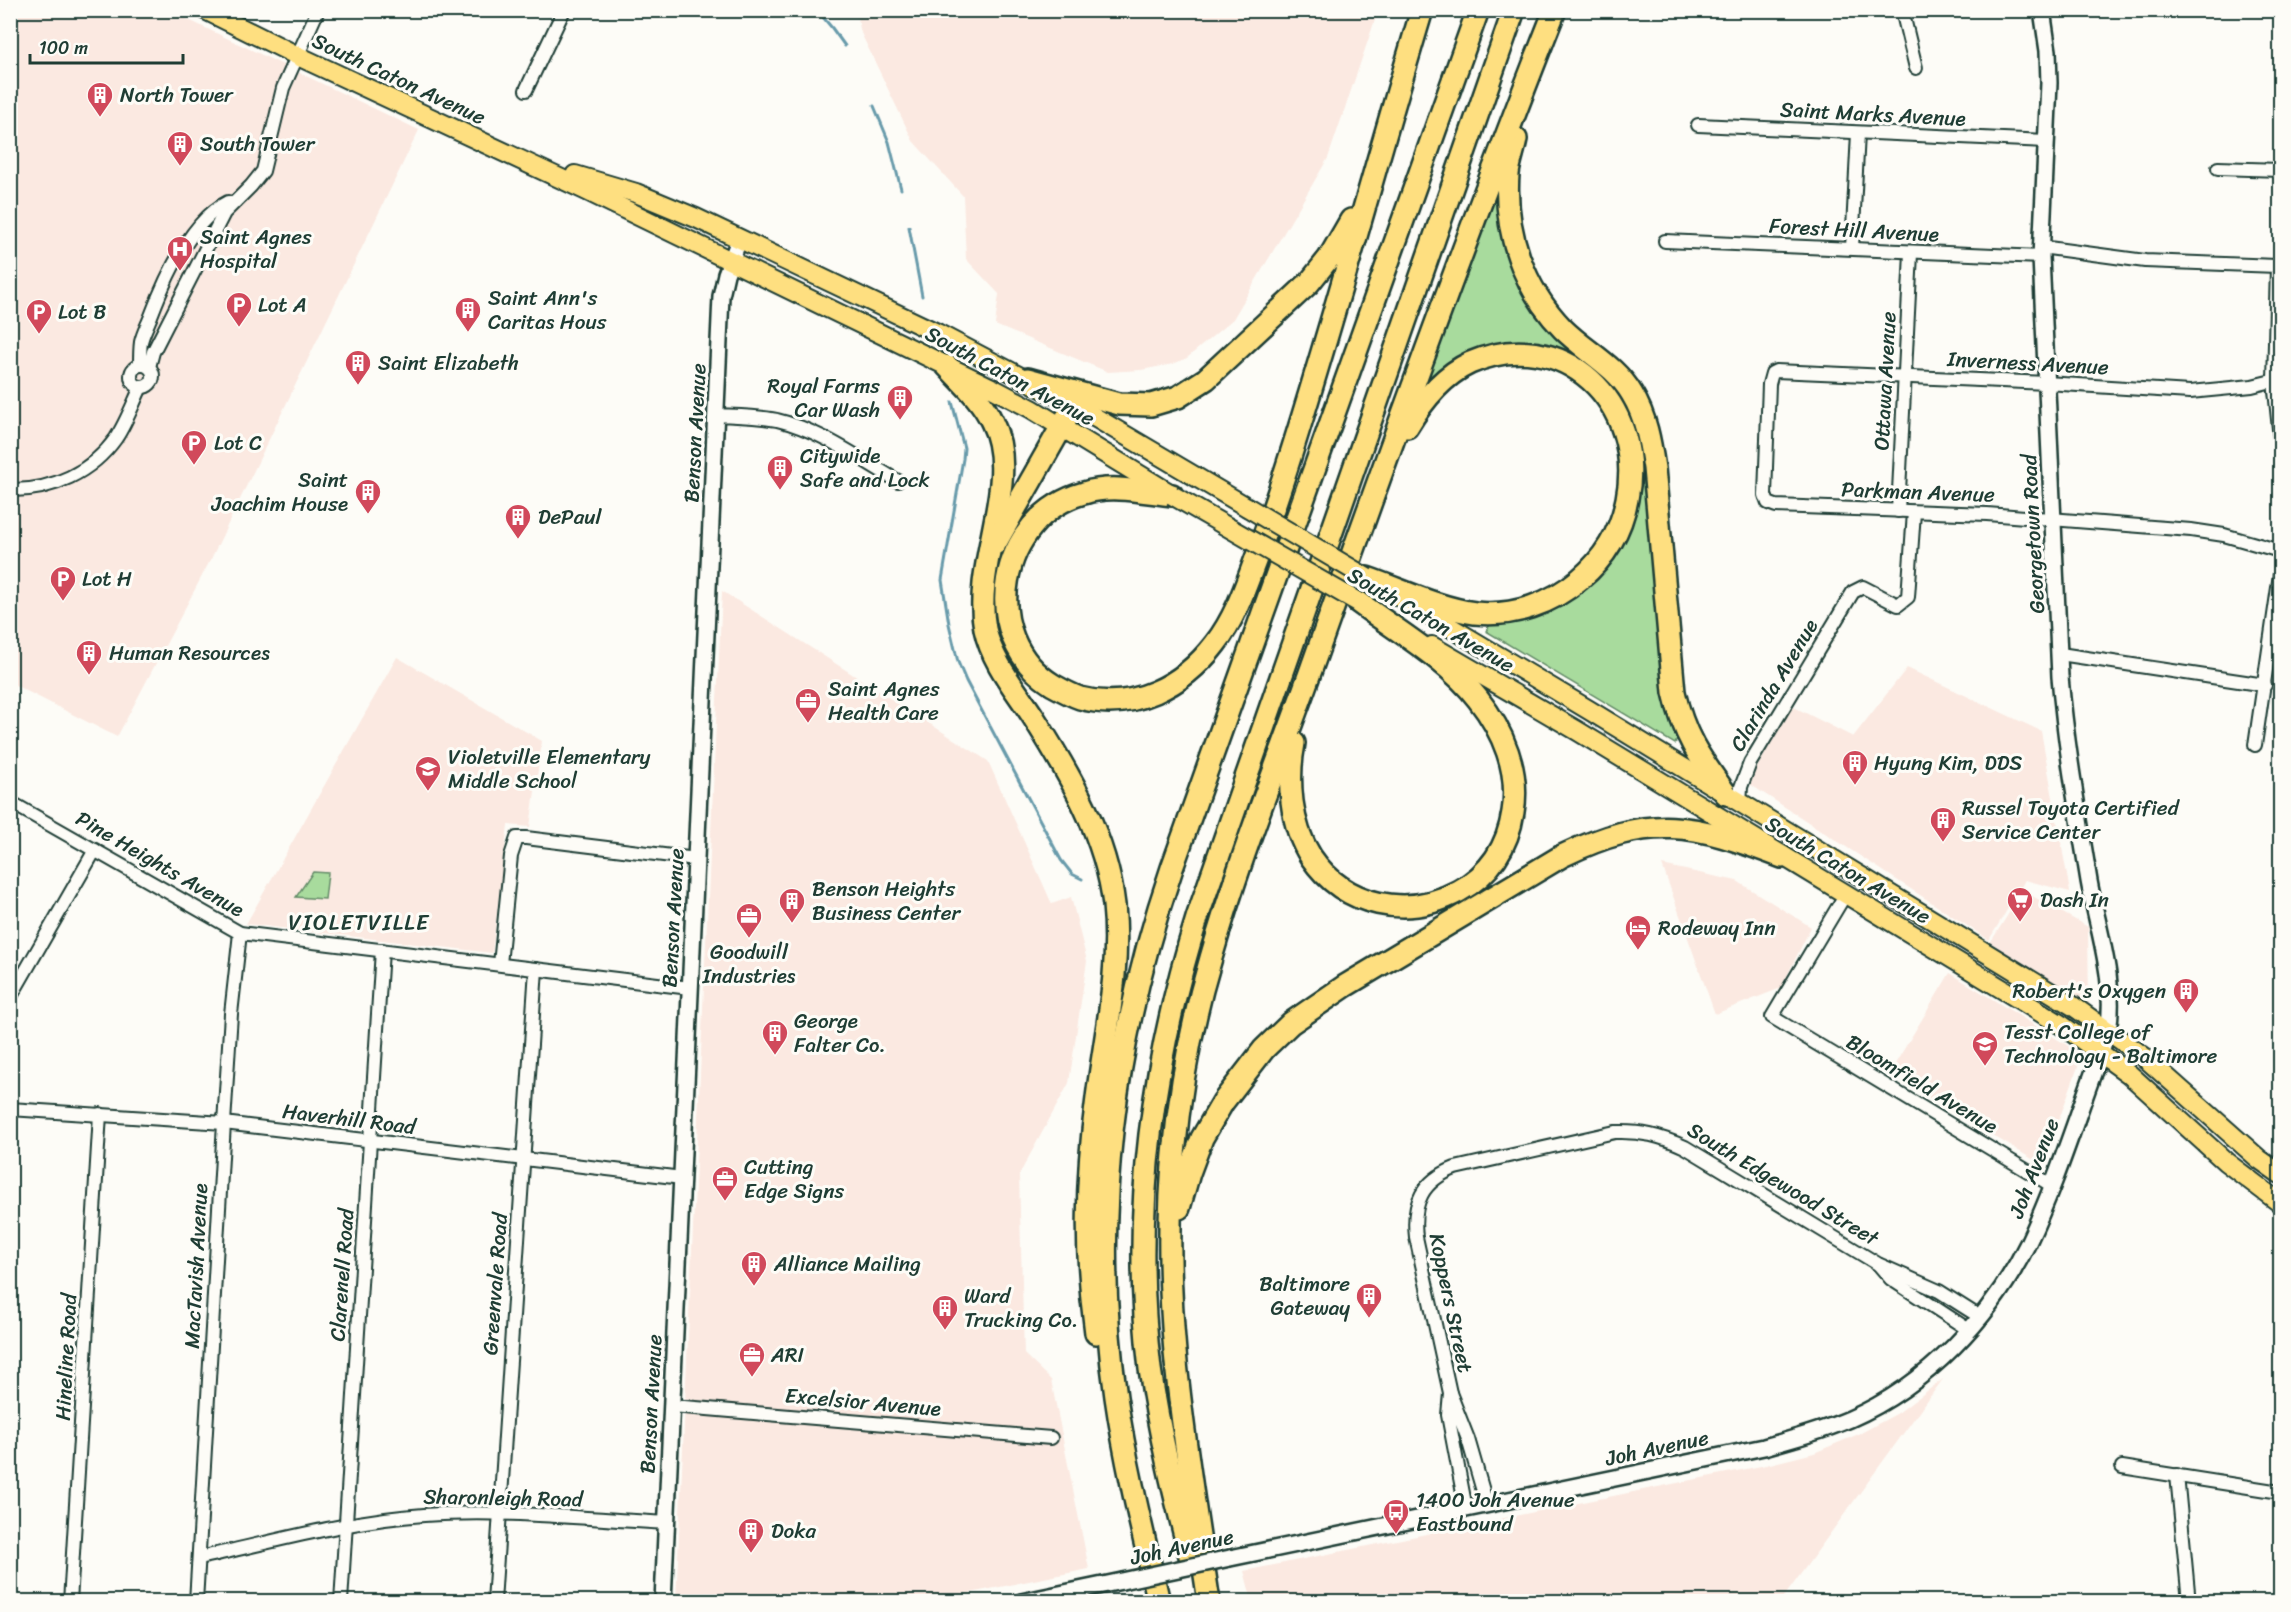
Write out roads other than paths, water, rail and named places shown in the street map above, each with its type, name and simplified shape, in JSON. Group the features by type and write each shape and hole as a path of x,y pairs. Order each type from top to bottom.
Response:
{"highway":[{"path":"1172,495 1114,489 1086,492 1071,497 1049,510 1019,544 1011,562 1006,585 1009,626 1025,659 1044,679 1078,698 1120,702 1140,699 1160,691 1199,663 1230,624 1254,562 1304,412 1422,10"},
{"path":"1159,1602 1121,1432 1112,1368 1106,1293 1106,1219 1111,1141 1127,1029 1150,936 1172,868 1478,10"},
{"path":"1201,1602 1162,1439 1150,1368 1147,1328 1144,1256 1146,1185 1153,1111 1165,1039 1201,903 1514,10"},
{"path":"1209,1602 1176,1367 1171,1298 1170,1202 1174,1153 1184,1080 1197,1012 1210,959 1230,899 1374,492 1507,132 1555,10"},
{"path":"1560,10 1517,136 1508,173 1508,206 1512,238 1532,287 1546,310 1564,329 1616,373 1631,392 1642,414 1650,438 1654,468 1674,692 1678,709 1687,736 1733,798"},
{"path":"1028,379 1105,401 1134,406 1165,401 1199,384 1288,304 1329,258 1356,210 1387,127"},
{"path":"1367,578 1474,613 1498,614 1528,609 1550,600 1591,570 1607,550 1625,510 1630,484 1630,462 1620,419 1609,399 1595,384 1577,369 1558,359 1535,354 1512,353 1487,357 1468,364 1431,393 1402,434 1374,492"},
{"path":"947,366 985,408 994,424 999,442 1001,486 985,564 982,605 985,629 992,651 1051,746 1088,812 1108,873 1114,904 1116,953 1114,985 1097,1100 1090,1176 1088,1217 1091,1294 1112,1424 1129,1497 1159,1602"},
{"path":"985,564 1074,405"},
{"path":"1306,683 1293,748 1290,779 1299,833 1310,856 1327,876 1348,891 1371,902 1397,906 1420,906 1443,899 1460,890 1489,868 1503,847 1511,824 1515,800 1515,778 1504,742 1477,698 1457,677 1358,602"},
{"path":"1171,1298 1180,1203 1202,1138 1223,1102 1264,1049 1291,1023 1319,1002 1562,856 1591,842 1620,832 1655,827 1688,827 1738,840 1782,857"}],"main road":[{"name":"South Caton Avenue","path":"205,10 730,261 1032,409 1172,495 1576,730 2063,1026 2101,1052 2157,1098 2245,1178 2280,1203"},
{"name":"South Caton Avenue","path":"510,155 636,193 696,218 937,333 1074,405 1367,578 2064,1000 2108,1029 2169,1078 2259,1159 2280,1174"}],"street":[{"path":"144,366 224,213 251,186 262,171 283,88 318,10"},
{"path":"526,90 563,12 560,10"},
{"path":"1902,10 1916,68"},
{"name":"Georgetown Road","path":"2042,10 2048,51 2048,104 2041,252 2064,727 2108,983 2108,1029 2101,1052"},
{"name":"Saint Marks Avenue","path":"1698,125 2046,141"},
{"path":"1852,248 1858,133"},
{"path":"2218,168 2280,170"},
{"path":"10,490 47,486 66,479 86,468 105,451 117,436 141,387 149,385 153,378 144,366 141,341 160,294 186,245 200,225 219,207 240,196"},
{"name":"Benson Avenue","path":"663,1602 721,296 730,261 739,240"},
{"name":"Forest Hill Avenue","path":"1665,241 1852,248 1911,253 2041,252 2145,261 2277,266 2277,380"},
{"name":"Ottawa Avenue","path":"1898,511 1911,253"},
{"name":"Inverness Avenue","path":"1768,503 1765,499 1765,484 1769,384 1772,373 1781,371 1905,376 2190,392 2252,386 2277,380"},
{"path":"2277,380 2280,439"},
{"path":"716,415 760,417 785,422 853,454 898,481"},
{"name":"Parkman Avenue","path":"1768,503 1776,506 2054,519 2208,532 2280,551"},
{"name":"Clarinda Avenue","path":"1733,798 1741,787 1750,763 1853,592 1863,587 1893,604 1898,605 1904,602 1910,591 1914,512"},
{"path":"2255,745 2280,574"},
{"path":"2060,654 2265,685"},
{"name":"Pine Heights Avenue","path":"10,802 240,933 690,988"},
{"path":"500,964 511,856 517,838 696,859"},
{"path":"10,998 95,850"},
{"name":"Bloomfield Avenue","path":"1845,895 1772,1017 2051,1185"},
{"name":"MacTavish Avenue","path":"196,1602 231,1014 240,933"},
{"name":"Clarenell Road","path":"341,1602 382,950"},
{"name":"Greenvale Road","path":"494,1602 536,969"},
{"name":"Joh Avenue","path":"1021,1602 1764,1447 1808,1436 1852,1418 1888,1398 1917,1378 1969,1330 2011,1274 2023,1253 2051,1185 2101,1052"},
{"name":"Haverhill Road","path":"10,1108 224,1123 682,1178"},
{"name":"Hineline Road","path":"70,1602 100,1114"},
{"name":"South Edgewood Street","path":"1414,1221 1421,1196 1428,1184 1440,1174 1455,1168 1615,1132 1634,1131 1665,1138 1685,1147 1878,1264 1939,1291 1980,1317"},
{"name":"Koppers Street","path":"1414,1221 1450,1393 1468,1439 1487,1505"},
{"name":"South Edgewood Street","path":"1878,1264 1891,1279 1969,1330"},
{"name":"Koppers Street","path":"1450,1393 1448,1415 1466,1509"},
{"name":"Excelsior Avenue","path":"672,1406 1052,1438"},
{"path":"2122,1467 2280,1492"},
{"path":"2177,1475 2189,1602"},
{"name":"Sharonleigh Road","path":"199,1558 382,1519 422,1515 500,1514 667,1523"}],"waterway":[{"path":"817,10 845,46"},
{"path":"874,106 889,142 901,189"},
{"path":"909,227 922,296"},
{"path":"952,402 964,448 942,580 958,662 1061,860 1072,874 1082,879"}],"place":[{"name":"North Tower","path":"100,118"},
{"name":"South Tower","path":"180,167"},
{"name":"Saint Agnes Hospital","path":"180,272"},
{"name":"Lot A","path":"239,328"},
{"name":"Saint Ann's Caritas Hous","path":"468,333"},
{"name":"Lot B","path":"39,335"},
{"name":"Saint Elizabeth","path":"358,386"},
{"name":"Royal Farms Car Wash","path":"900,421"},
{"name":"Lot C","path":"194,466"},
{"name":"Citywide Safe and Lock","path":"780,491"},
{"name":"Saint Joachim House","path":"368,515"},
{"name":"DePaul","path":"518,540"},
{"name":"Lot H","path":"63,602"},
{"name":"Human Resources","path":"89,676"},
{"name":"Saint Agnes Health Care","path":"808,724"},
{"name":"Hyung Kim, DDS","path":"1855,786"},
{"name":"Violetville Elementary Middle School","path":"428,792"},
{"name":"Russel Toyota Certified Service Center","path":"1943,843"},
{"name":"Dash In","path":"2020,923"},
{"name":"Benson Heights Business Center","path":"792,924"},
{"name":"Goodwill Industries","path":"749,939"},
{"name":"Rodeway Inn","path":"1638,951"},
{"name":"Robert's Oxygen","path":"2186,1014"},
{"name":"George Falter Co.","path":"775,1056"},
{"name":"Tesst College of Technology - Baltimore","path":"1985,1067"},
{"name":"Cutting Edge Signs","path":"725,1202"},
{"name":"Alliance Mailing","path":"754,1287"},
{"name":"Baltimore Gateway","path":"1369,1319"},
{"name":"Ward Trucking Co.","path":"945,1331"},
{"name":"ARI","path":"752,1378"},
{"name":"1400 Joh Avenue Eastbound","path":"1396,1535"},
{"name":"Doka","path":"751,1554"}],"district":[{"name":"VIOLETVILLE","path":"359,922"}]}
